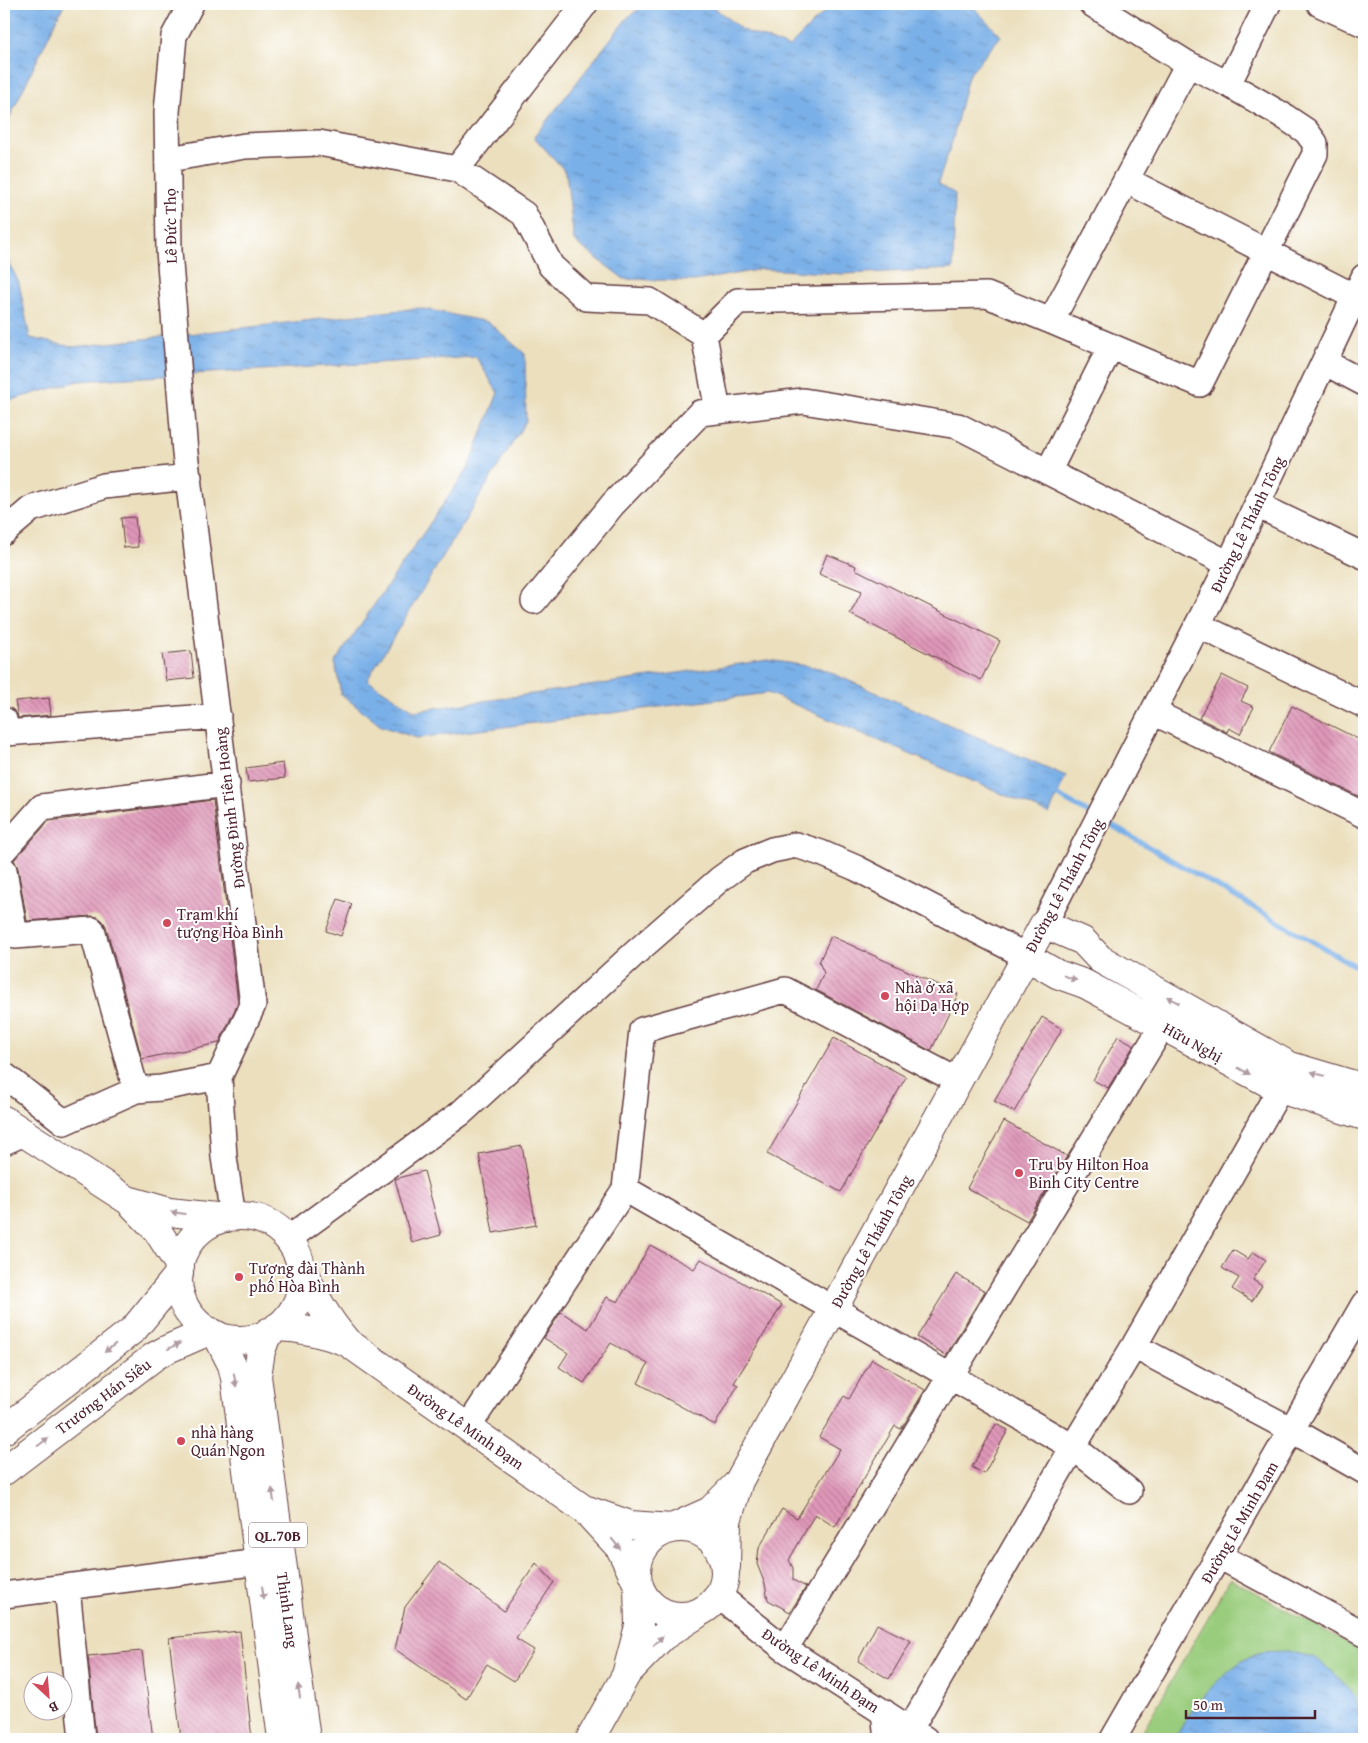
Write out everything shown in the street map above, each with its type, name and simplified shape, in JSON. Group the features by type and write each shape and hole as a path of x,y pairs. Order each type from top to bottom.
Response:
{"main road":[{"name":"Đường Lê Thánh Tông","path":"726,1567 727,1521 740,1481 1044,924"},
{"name":"Hữu Nghị","path":"1044,924 1083,941 1100,960 1290,1066 1364,1088"},
{"name":"Hữu Nghị","path":"1026,956 1057,974 1085,984 1280,1089 1364,1116"},
{"path":"10,1132 130,1201 169,1212 230,1217 243,1216 264,1220 281,1231 288,1238 296,1252 301,1266 302,1283 298,1300 289,1315 273,1330 251,1338 243,1339 213,1333 196,1320 186,1306 180,1290 179,1270 185,1249 196,1235 210,1224 230,1217"},
{"path":"130,1201 157,1230 179,1270"},
{"name":"Đường Lê Minh Đạm","path":"301,1266 320,1307 347,1342"},
{"name":"Trương Hán Siêu","path":"4,1430 134,1329 179,1270"},
{"name":"Đường Lê Minh Đạm","path":"273,1330 297,1328 324,1333 347,1342 585,1510"},
{"name":"Thịnh Lang","path":"273,1330 260,1358 257,1376 306,1739"},
{"name":"Trương Hán Siêu","path":"4,1471 155,1356 168,1348 213,1333"},
{"name":"Thịnh Lang","path":"213,1333 232,1365 235,1378 282,1739"},
{"name":"Đường Lê Thánh Tông","path":"672,1528 710,1511 740,1481"},
{"path":"585,1510 630,1526 687,1528 701,1532 713,1541 722,1553 726,1567 725,1582 719,1596 709,1607 662,1637 626,1675 590,1739"},
{"path":"585,1510 620,1548 644,1598 654,1608 668,1615 682,1617 696,1614"},
{"path":"626,1675 639,1626 636,1570 639,1556 647,1544 658,1534 672,1528"}],"street":[{"name":"Lê Đức Thọ","path":"186,452 170,251 167,112 174,36 190,4"},
{"path":"457,169 585,4"},
{"path":"704,335 738,301 987,296 1052,321 1200,384 1315,154 1315,143 1306,132 1282,115 1188,64 1092,4"},
{"path":"1228,84 1268,4"},
{"path":"1320,4 1364,24"},
{"path":"1052,321 1188,64"},
{"path":"169,159 246,146 320,143 457,169 524,214 551,266 586,298 650,301 704,335 718,411"},
{"path":"1126,180 1266,251 1360,287"},
{"name":"Đường Lê Thánh Tông","path":"1044,924 1229,564 1360,287"},
{"path":"1048,472 1111,346"},
{"path":"1324,362 1364,383"},
{"path":"534,601 613,504 700,414 803,401 958,426 1229,564"},
{"name":"Đường Đinh Tiên Hoàng","path":"186,452 253,1005 219,1077 230,1217"},
{"path":"4,532 31,509 104,486 189,477"},
{"path":"1257,505 1364,556"},
{"path":"1198,625 1364,705"},
{"path":"1153,712 1364,815"},
{"path":"4,728 218,716"},
{"path":"4,850 42,807 226,784"},
{"path":"288,1238 461,1113 635,953 720,878 745,861 772,850 796,846 821,853 856,868 1026,956"},
{"path":"4,870 15,936 92,930 136,1090"},
{"path":"468,1427 625,1190 642,1030 785,990 958,1081"},
{"path":"785,1649 1163,1025"},
{"path":"4,1075 64,1122 136,1090 161,1088 219,1077"},
{"path":"918,1734 1073,1447 1134,1346 1280,1089"},
{"path":"625,1190 1073,1447 1129,1491"},
{"name":"Đường Lê Minh Đạm","path":"1113,1739 1364,1304"},
{"path":"1134,1346 1292,1430 1364,1471"},
{"path":"1219,1556 1364,1634"},
{"path":"4,1595 259,1562"},
{"path":"67,1587 82,1739"},
{"name":"Đường Lê Minh Đạm","path":"719,1596 785,1649 918,1734"},
{"path":"884,1712 887,1739"}],"green space":[{"path":"1230,1579 1355,1647 1364,1654 1364,1739 1138,1739"}],"water":[{"path":"4,4 64,4 4,129"},
{"path":"645,4 710,4 742,30 789,47 832,4 964,4 975,9 1001,36 968,76 952,142 938,183 955,194 953,269 843,274 762,269 695,281 624,279 574,241 566,172 534,137 627,18"},
{"path":"4,253 19,283 30,338 73,347 419,308 488,322 525,354 526,421 367,680 415,711 768,660 820,668 1066,776 1049,814 768,693 417,738 381,726 341,694 335,662 468,468 498,393 476,357 78,381 4,402"},
{"path":"1288,1651 1316,1658 1336,1675 1355,1696 1361,1723 1357,1739 1176,1739 1188,1716 1198,1703 1219,1679 1231,1669 1257,1653"}],"building":[{"path":"135,517 138,547 124,548 121,518"},
{"path":"827,554 856,566 855,569 1000,641 981,680 850,614 862,591 819,574"},
{"path":"191,651 194,678 166,681 162,654"},
{"path":"1222,675 1248,688 1241,701 1254,707 1240,734 1229,728 1227,732 1199,718"},
{"path":"49,698 51,715 18,718 15,701"},
{"path":"1292,706 1364,742 1364,799 1269,752"},
{"path":"283,763 285,778 248,782 246,768"},
{"name":"Trạm khí tượng Hòa Bình","path":"213,800 238,1003 219,1043 142,1059 106,926 103,921 98,917 91,916 27,921 18,868 14,860 49,821"},
{"path":"338,899 352,904 341,936 326,931"},
{"name":"Nhà ở xã hội Dạ Hợp","path":"831,936 958,994 931,1051 816,990 824,973 819,962"},
{"path":"1042,1017 1062,1029 1014,1112 994,1101"},
{"path":"1118,1036 1134,1045 1108,1088 1093,1080"},
{"path":"834,1038 906,1077 841,1192 767,1154"},
{"name":"Tru by Hilton Hoa Binh City Centre","path":"1004,1121 1067,1156 1027,1221 967,1188"},
{"path":"522,1146 536,1225 493,1233 479,1154"},
{"path":"424,1171 441,1235 412,1243 395,1179"},
{"path":"650,1245 694,1269 701,1259 782,1305 734,1383 738,1385 715,1425 638,1383 648,1364 611,1343 584,1383 559,1367 568,1353 544,1338 561,1312 588,1329 607,1297 618,1302"},
{"path":"1233,1250 1248,1259 1253,1252 1266,1260 1253,1280 1262,1286 1252,1301 1232,1289 1239,1278 1222,1268"},
{"path":"956,1274 985,1291 946,1355 917,1337"},
{"path":"872,1359 925,1390 901,1429 895,1426 835,1527 815,1514 789,1560 793,1568 793,1580 806,1587 790,1612 768,1600 765,1584 757,1564 759,1548 782,1509 797,1518 840,1449 819,1437 844,1396 849,1399"},
{"path":"996,1424 1008,1430 984,1474 972,1467"},
{"path":"439,1562 504,1611 536,1563 554,1582 516,1639 534,1650 514,1681 487,1664 466,1699 395,1649 405,1607"},
{"path":"877,1624 911,1641 889,1679 858,1661"},
{"path":"240,1631 252,1739 181,1739 169,1638"},
{"path":"142,1651 153,1739 96,1739 88,1656"}],"waterway":[{"path":"1051,792 1092,815"},
{"path":"1104,821 1355,966 1364,968"}],"place":[{"name":"Trạm khí tượng Hòa Bình","path":"167,923"},
{"name":"Nhà ở xã hội Dạ Hợp","path":"885,996"},
{"name":"Tru by Hilton Hoa Binh City Centre","path":"1019,1173"},
{"name":"Tượng đài Thành phố Hòa Bình","path":"239,1277"},
{"name":"nhà hàng Quán Ngon","path":"181,1441"}]}
